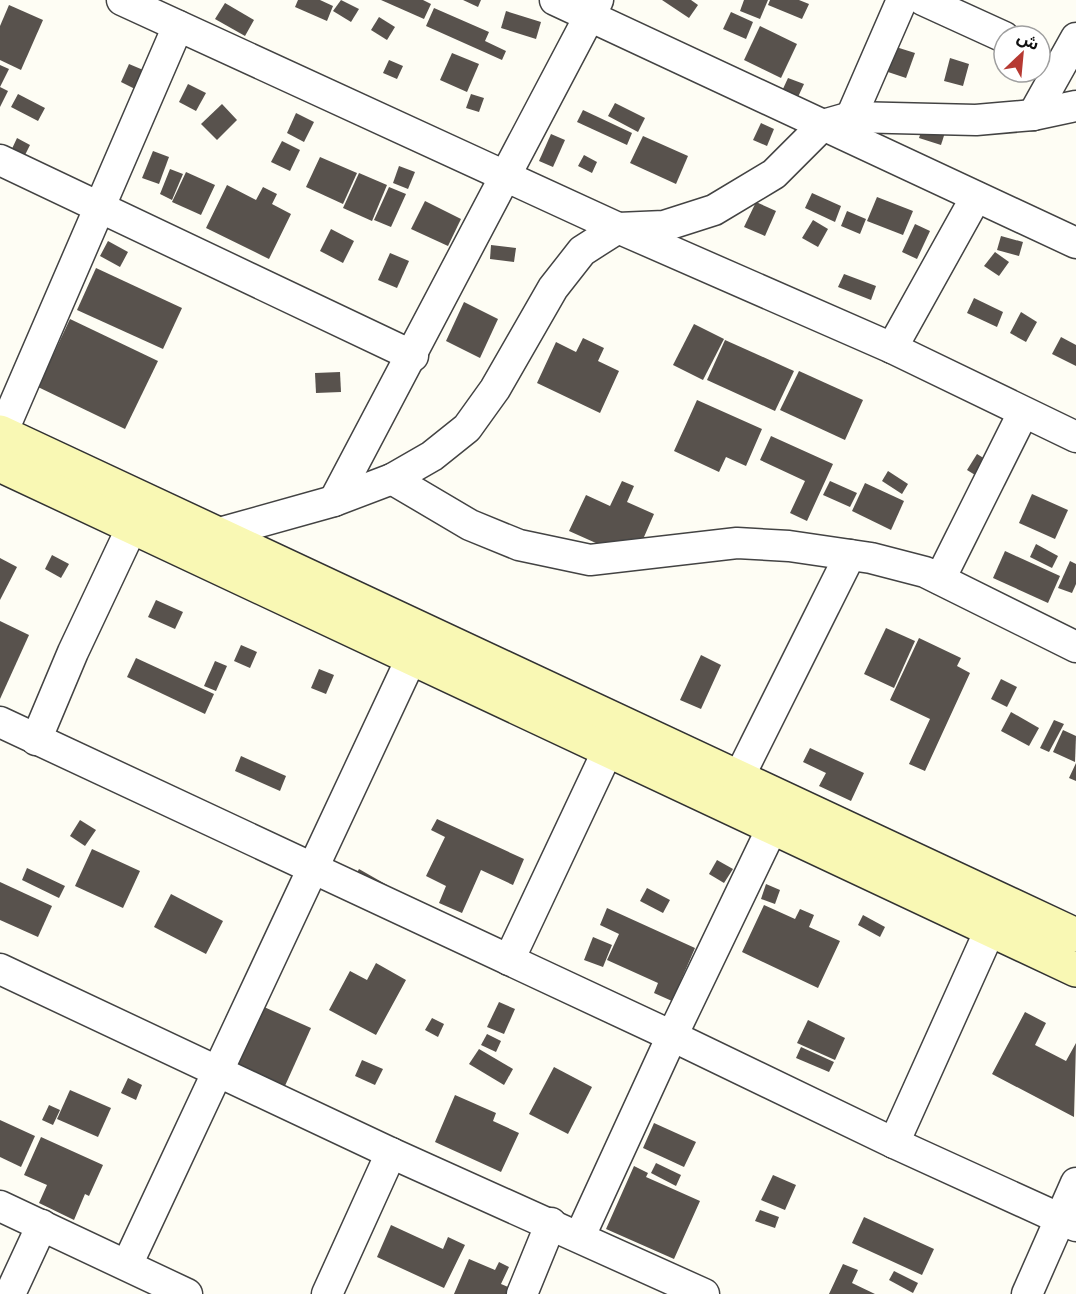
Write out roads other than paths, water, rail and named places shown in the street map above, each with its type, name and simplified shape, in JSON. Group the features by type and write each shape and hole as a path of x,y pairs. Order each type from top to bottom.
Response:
{"street":[{"path":"555,0 594,8 837,121 976,197 1076,243"},
{"path":"216,534 334,501 392,479 432,456 467,428 495,389 553,288 582,251 618,228 664,226 714,210 774,174 837,121 902,0"},
{"path":"923,0 992,32"},
{"path":"131,2 178,26 508,175 618,228 892,348 1076,437"},
{"path":"334,501 413,356 594,8"},
{"path":"178,26 102,209 1,433 1076,935"},
{"path":"1052,57 1076,38"},
{"path":"1033,115 1043,84"},
{"path":"837,121 976,120 1033,115 1076,106"},
{"path":"0,160 413,356"},
{"path":"892,348 976,197"},
{"path":"940,579 1023,413"},
{"path":"0,465 1076,970"},
{"path":"392,479 470,525 519,546 590,560 737,543 789,546 850,555 925,572 1076,647"},
{"path":"36,740 73,652 132,527"},
{"path":"739,777 850,555"},
{"path":"127,1265 216,1070 411,659"},
{"path":"0,722 672,1036 894,1143 1068,1222"},
{"path":"509,960 608,750"},
{"path":"580,1236 672,1036 773,826"},
{"path":"894,1143 990,930"},
{"path":"0,969 391,1154 551,1223 704,1294"},
{"path":"327,1294 391,1154"},
{"path":"1027,1294 1068,1222 1076,1183"},
{"path":"0,1206 187,1294"},
{"path":"522,1294 551,1223"},
{"path":"10,1294 42,1226"}]}
